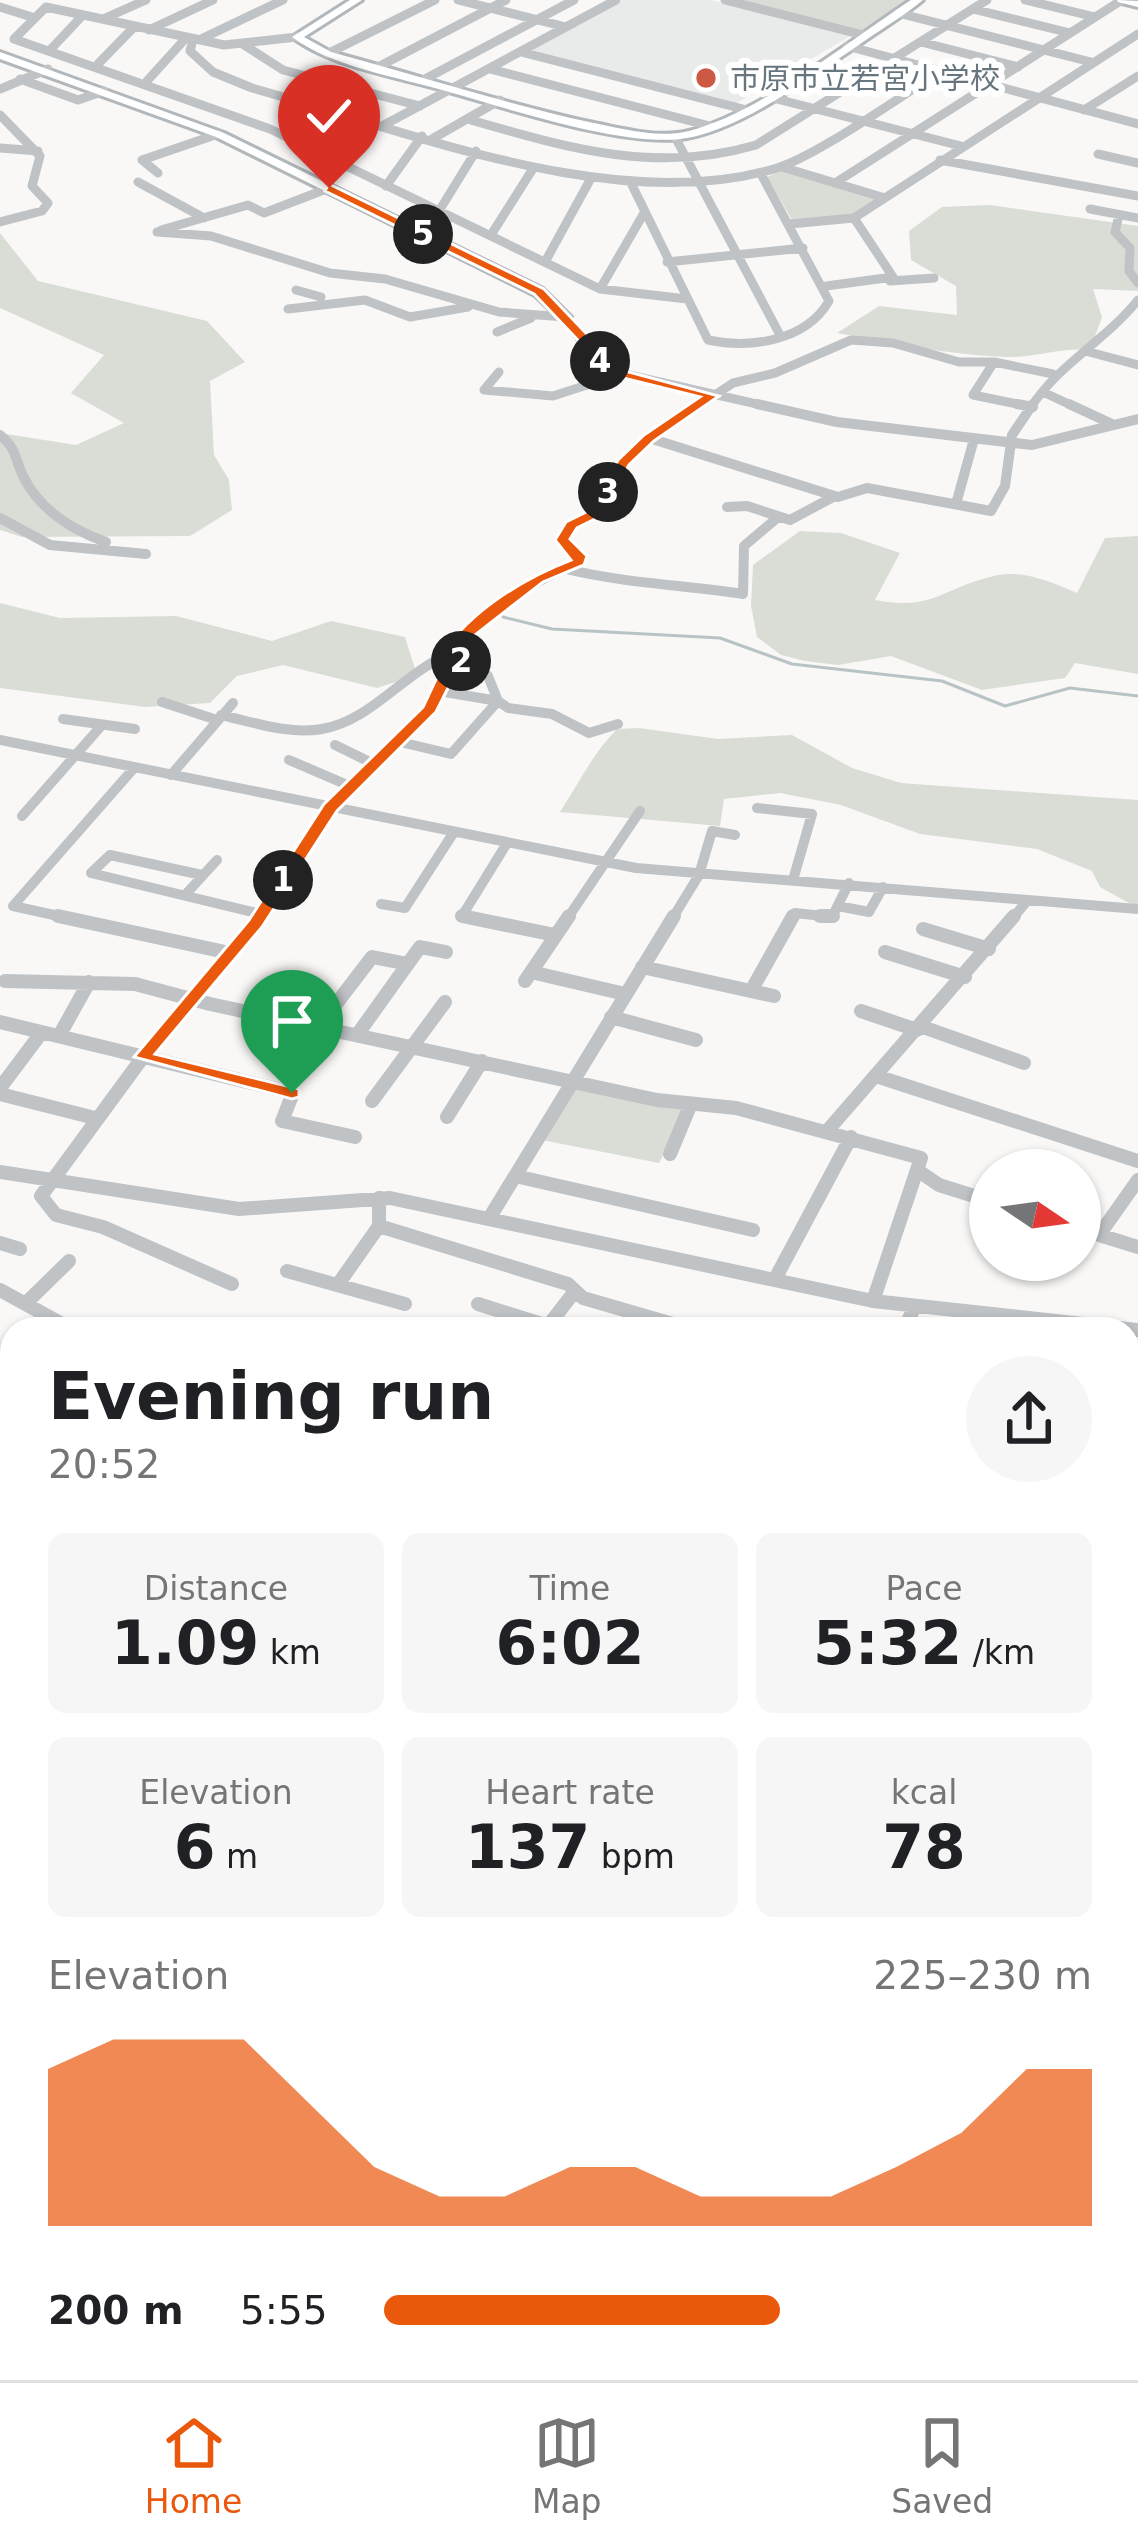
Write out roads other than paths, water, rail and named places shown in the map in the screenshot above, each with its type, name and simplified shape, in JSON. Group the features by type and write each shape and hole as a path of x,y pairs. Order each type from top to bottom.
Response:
{"street":[{"path":"103,20 146,0"},
{"path":"149,30 213,0"},
{"path":"147,81 192,40 283,0"},
{"path":"355,0 297,37 244,45 192,40 46,7 14,39 242,117 600,289 687,299"},
{"path":"327,54 434,0"},
{"path":"458,0 566,27"},
{"path":"378,67 506,0"},
{"path":"425,79 574,0"},
{"path":"384,125 616,0"},
{"path":"724,0 863,35"},
{"path":"297,37 327,54 500,100 620,131 675,137 743,110 918,0"},
{"path":"467,119 624,160 686,162 756,145 987,0"},
{"path":"1024,0 1095,17"},
{"path":"836,183 1122,0 1138,4"},
{"path":"0,7 34,18"},
{"path":"973,9 1070,33"},
{"path":"898,13 1091,62"},
{"path":"51,49 83,15"},
{"path":"98,64 134,27"},
{"path":"790,224 854,218 1035,96 1138,34"},
{"path":"192,40 190,51 216,73 263,91 534,167 632,185 698,184 782,167 864,122 942,71"},
{"path":"921,42 1018,67"},
{"path":"244,45 283,70 420,106"},
{"path":"847,46 1137,123"},
{"path":"520,52 743,110"},
{"path":"0,55 218,134 539,292 565,317 583,344 621,374 837,422 1010,445 1053,442 1138,419"},
{"path":"490,69 710,126"},
{"path":"0,88 48,70"},
{"path":"194,99 216,73"},
{"path":"1084,110 1138,76"},
{"path":"20,79 78,100 104,91"},
{"path":"242,117 263,91"},
{"path":"765,96 961,146"},
{"path":"386,186 427,137 500,100"},
{"path":"291,139 315,106"},
{"path":"0,115 38,151"},
{"path":"338,162 370,121"},
{"path":"158,173 141,162 218,134"},
{"path":"675,137 780,335"},
{"path":"0,148 38,151"},
{"path":"0,222 47,208 32,186 38,151"},
{"path":"439,212 476,151"},
{"path":"1098,154 1138,163"},
{"path":"940,160 1138,196"},
{"path":"491,235 534,167"},
{"path":"782,167 885,198"},
{"path":"632,185 667,262 713,343 800,331 826,312 826,286 760,175"},
{"path":"545,262 590,180"},
{"path":"138,182 204,218"},
{"path":"329,188 264,212 248,205 157,232 211,236 330,273 385,279 473,306 565,317"},
{"path":"1090,209 1138,218"},
{"path":"600,289 644,213"},
{"path":"1119,215 1115,232 1130,248 1130,271 1138,284"},
{"path":"854,218 893,277 890,280"},
{"path":"667,262 802,248"},
{"path":"826,286 934,278"},
{"path":"296,290 308,297 386,301 410,317 473,306"},
{"path":"288,309 362,298"},
{"path":"728,507 747,506 777,518 797,518 835,496 867,488 991,511 997,505 1010,445 1053,374 1089,352 1138,300"},
{"path":"497,332 535,316"},
{"path":"163,702 219,718 304,729 334,727 374,704 420,663 450,654 488,615 538,578 566,569 579,556 562,540 572,525 596,513 623,463 649,438 733,383 775,373 850,340 893,343 959,362 994,362 1053,374"},
{"path":"1089,352 1138,365"},
{"path":"994,362 973,395 1033,407"},
{"path":"499,372 484,390 519,400 559,397 621,374"},
{"path":"1043,392 1068,399 1112,424"},
{"path":"0,436 16,448 20,477 72,532 106,542"},
{"path":"649,438 835,496"},
{"path":"956,504 974,439"},
{"path":"0,518 50,544 146,554"},
{"path":"566,569 623,583 650,580 743,594 745,546 777,518"},
{"path":"450,654 488,676 498,700"},
{"path":"232,1284 103,1226 56,1215 41,1196 95,1118 261,914 330,808 400,742 447,673 464,663"},
{"path":"439,691 552,714 589,733 618,724"},
{"path":"400,742 451,754 498,700"},
{"path":"172,775 233,704"},
{"path":"63,719 135,729"},
{"path":"22,816 101,725"},
{"path":"0,740 603,862 699,875 1138,909"},
{"path":"335,746 376,765"},
{"path":"289,760 352,787"},
{"path":"134,767 13,905 230,952"},
{"path":"757,808 812,814 793,880"},
{"path":"625,994 528,976 640,811"},
{"path":"490,1216 699,875 712,831 735,835"},
{"path":"381,904 405,908 454,832"},
{"path":"507,843 463,916 555,935"},
{"path":"202,875 110,855 91,873 261,914"},
{"path":"185,896 218,860"},
{"path":"751,991 795,913 832,917 849,884"},
{"path":"838,906 869,912 883,887"},
{"path":"827,1130 1027,901"},
{"path":"923,929 989,949"},
{"path":"358,1035 420,947 446,952"},
{"path":"885,952 965,976"},
{"path":"320,1025 372,957 408,964"},
{"path":"642,967 774,996"},
{"path":"2,978 138,983 690,1106 736,1108 921,1158 873,1301"},
{"path":"59,1036 89,982"},
{"path":"372,1101 445,1002"},
{"path":"861,1011 1024,1063"},
{"path":"611,1017 696,1040"},
{"path":"0,1022 292,1093 282,1121 356,1137"},
{"path":"42,1032 0,1091 95,1118"},
{"path":"447,1117 482,1061"},
{"path":"876,1076 1138,1161"},
{"path":"670,1154 690,1106"},
{"path":"775,1279 851,1137"},
{"path":"0,1172 46,1183 238,1208 379,1198 490,1216 873,1301 973,1317"},
{"path":"920,1172 939,1185 969,1194"},
{"path":"515,1176 753,1229"},
{"path":"1101,1232 1138,1180"},
{"path":"339,1283 380,1226 379,1198"},
{"path":"380,1226 568,1284 583,1298 649,1317"},
{"path":"1101,1236 1138,1247"},
{"path":"0,1243 20,1250"},
{"path":"26,1303 69,1261"},
{"path":"286,1271 405,1304"},
{"path":"0,1290 50,1317"},
{"path":"555,1317 575,1291"},
{"path":"478,1304 519,1317"},
{"path":"910,1317 915,1306"}],"waterway":[{"path":"503,617 552,629 720,638 792,664 942,681 1005,706 1070,688 1138,696"}],"place":[{"name":"市原市立若宮小学校","path":"706,78"}]}
